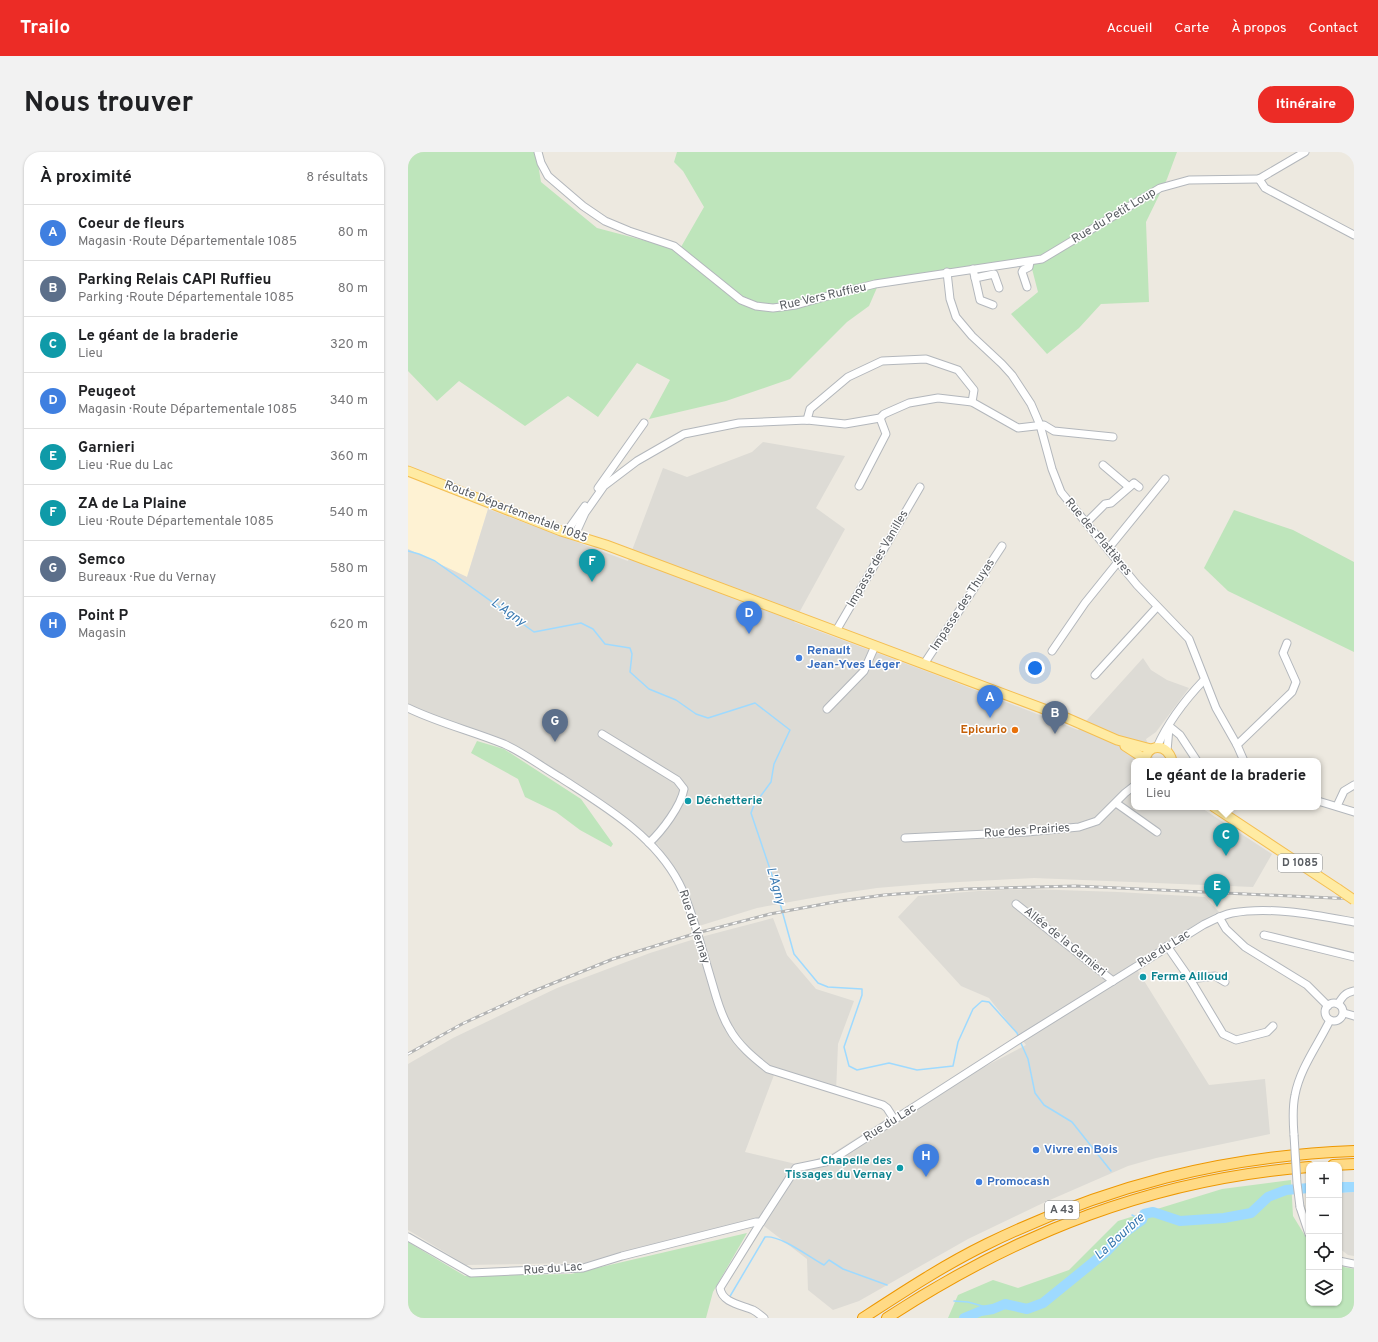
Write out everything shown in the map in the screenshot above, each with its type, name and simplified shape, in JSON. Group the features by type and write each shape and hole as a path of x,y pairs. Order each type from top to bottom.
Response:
{"highway":[{"name":"A 43","path":"862,1318 945,1267 986,1245 1058,1212 1107,1194 1167,1176 1235,1162 1278,1156 1354,1151"},
{"path":"1342,1165 1354,1164"},
{"name":"A 43","path":"887,1318 952,1278 993,1256 1046,1231 1102,1209 1198,1182 1241,1174 1306,1167"}],"main road":[{"name":"Route Départementale 1085","path":"408,471 572,534 614,548 1060,715 1117,740"},
{"path":"1117,740 1154,748 1162,748 1167,751 1171,758"},
{"path":"1117,740 1142,758"},
{"path":"1146,758 1147,753 1154,748"},
{"name":"D 1085","path":"1219,810 1354,900"}],"street":[{"name":"Rue Vers Ruffieu","path":"538,152 541,163 548,176 583,206 605,220 630,231 674,246 741,300 756,306 773,308 796,305 875,284 972,269"},
{"path":"1305,152 1259,179 1265,188 1354,235"},
{"name":"Rue du Petit Loup","path":"972,269 1030,262 1042,259 1160,188 1189,180 1259,179"},
{"path":"1027,287 1022,272 1029,267 1030,262"},
{"path":"972,269 980,300 993,305"},
{"name":"Rue des Plattières","path":"947,272 950,299 956,317 967,331 999,360 1012,375 1031,404 1040,425 1052,469 1061,492 1157,607 1189,639 1216,708 1243,758"},
{"path":"975,278 994,274 999,288"},
{"path":"807,420 810,409 848,377 882,361 926,359 958,370 974,390 972,402"},
{"path":"572,534 604,486 637,461 684,434 739,422 807,420 845,424 880,418 884,414 910,403 938,398 972,402 1018,428 1044,425 1054,431 1112,437"},
{"path":"859,486 886,434 880,418"},
{"path":"572,534 570,527 644,423"},
{"path":"1103,465 1129,487"},
{"path":"1108,549 1165,479"},
{"path":"1086,523 1105,504 1111,503 1134,483 1139,487"},
{"name":"Impasse des Vanilles","path":"836,631 920,487"},
{"name":"Impasse des Thuyas","path":"924,664 1002,546"},
{"path":"1052,651 1084,604 1118,562"},
{"path":"1094,675 1157,607"},
{"path":"1237,745 1292,692 1296,682 1283,653 1287,643"},
{"path":"827,709 864,671 876,646"},
{"path":"1154,748 1188,696 1204,680"},
{"name":"Rue du Vernay","path":"408,708 510,748 532,760 595,800 620,818 649,843 666,863 679,882 685,894 721,1012 729,1029 739,1043 768,1069 883,1105 894,1119"},
{"path":"1167,751 1169,726"},
{"path":"1169,726 1180,735 1195,758"},
{"path":"602,734 677,780 684,789 683,797 672,814 649,843"},
{"path":"1337,806 1344,791 1354,785"},
{"name":"Rue des Prairies","path":"905,838 1027,832 1079,827 1097,821 1131,788"},
{"path":"1321,802 1354,812"},
{"path":"1116,803 1157,832"},
{"name":"Allée de la Garnieri","path":"1016,904 1113,981"},
{"name":"Rue du Lac","path":"408,1237 471,1273 479,1273 583,1268 622,1256 761,1222 796,1168 830,1161 1015,1042 1203,925 1219,917 1244,912 1278,911 1354,922"},
{"path":"1219,917 1226,929 1245,947 1307,985 1328,1006"},
{"name":"Rue du Lac","path":"1344,920 1354,917"},
{"path":"1264,935 1354,957"},
{"path":"1168,946 1223,1034 1236,1040 1267,1032 1273,1026"},
{"path":"1190,979 1215,976 1225,982"},
{"path":"1338,1004 1342,996 1347,992 1354,991"},
{"path":"1334,1003 1338,1004 1342,1007 1344,1013 1343,1017 1337,1021 1330,1020 1327,1018 1325,1012 1328,1006 1334,1003"},
{"path":"1344,1013 1354,1016"},
{"path":"1306,1225 1300,1207 1297,1183 1293,1106 1297,1085 1306,1064 1330,1020"},
{"path":"761,1222 720,1288 721,1293 729,1302 755,1311 764,1318"},
{"path":"1342,1262 1354,1264"}],"shaded area":[{"path":"763,442 845,456 816,508 845,529 794,622 1078,730 1143,658 1151,670 1167,680 1189,688 1156,732 1146,739 1153,758 1131,758 1131,810 1205,810 1272,854 1253,887 1034,878 924,884 877,888 757,908 699,926 685,887 659,846 622,815 531,755 408,705 408,549 467,577 488,509 628,561 663,468 687,477 752,452"},
{"path":"408,476 488,509 467,577 408,549"},
{"path":"1028,889 1205,897 1219,912 1208,917 1133,963 1209,1085 1265,1079 1270,1134 1156,1158 1128,1166 1043,1203 968,1239 859,1301 833,1310 808,1290 807,1259 755,1219 586,1263 466,1265 408,1230 408,1064 453,1038 557,988 650,953 701,937 773,918 787,955 816,989 854,1001 838,1044 836,1092 774,1075 745,1152 800,1165 833,1153 894,1114 1026,1045 989,998 961,986 898,917 918,896"},
{"path":"1354,1192 1354,1256 1348,1255 1342,1250 1342,1193"}],"green space":[{"path":"408,152 536,152 541,182 597,228 673,248 717,277 681,247 704,207 683,171 674,162 677,152 1177,152 1167,179 1146,222 1149,302 1101,304 1079,328 1047,354 1011,314 1038,292 1031,265 1032,262 879,283 869,306 847,322 790,379 726,401 649,419 670,380 637,363 598,417 568,396 525,426 459,381 437,401 408,371"},
{"path":"1234,510 1293,530 1354,562 1354,652 1228,591 1204,568"},
{"path":"477,741 504,749 581,799 613,844 611,847 580,830 556,812 525,797 518,779 471,753"},
{"path":"1291,1180 1293,1216 1306,1237 1306,1306 1342,1306 1342,1267 1354,1269 1354,1318 948,1318 958,1295 993,1280 1018,1288 1069,1270 1118,1221 1222,1189"},
{"path":"747,1233 713,1292 706,1318 408,1318 408,1242 465,1276 571,1274"}],"water":[{"path":"1342,1182 1354,1182 1354,1192 1342,1193"}],"waterway":[{"name":"L'Agny","path":"408,551 435,561 534,632 581,623 593,629 605,644 630,648 632,654 630,672 649,689 676,700 696,714 708,718 755,703 790,730 774,764 771,782 754,805 751,813 773,878 794,954 818,983 828,987 862,989 862,995 844,1047 849,1066 857,1070 889,1063 917,1070 953,1066 958,1042 973,1009 982,1001 989,1002 1017,1033 1019,1038"},
{"name":"L'Agny","path":"1020,1041 1028,1059 1035,1093 1044,1105 1072,1122 1111,1171"},
{"name":"La Bourbre","path":"964,1318 1005,1304 1027,1309 1043,1303 1107,1251 1124,1233 1142,1220 1144,1214 1153,1212 1180,1221 1224,1218 1251,1213 1268,1197 1286,1190 1306,1188"},
{"name":"L'Agny","path":"1132,1215 1142,1220"},
{"path":"729,1298 765,1237 779,1239 824,1265 829,1260 843,1269 887,1285"},
{"path":"954,1301 968,1302 993,1309"}],"railway":[{"path":"408,1054 462,1024 529,993 613,959 697,933 770,914 840,901 884,895 965,889 1076,886 1354,899"}],"place":[{"name":"ZA de La Plaine","path":"592,582"},
{"name":"Peugeot","path":"749,634"},
{"name":"Renault Jean-Yves Léger","path":"799,658"},
{"name":"Coeur de fleurs","path":"990,718"},
{"name":"Epicurio","path":"1015,730"},
{"name":"Parking Relais CAPI Ruffieu","path":"1055,734"},
{"name":"Semco","path":"555,742"},
{"name":"Déchetterie","path":"688,801"},
{"name":"Le géant de la braderie","path":"1226,856"},
{"name":"Garnieri","path":"1217,907"},
{"name":"Ferme Ailloud","path":"1143,977"},
{"name":"Vivre en Bois","path":"1036,1150"},
{"name":"Chapelle des Tissages du Vernay","path":"900,1168"},
{"name":"Point P","path":"926,1177"},
{"name":"Promocash","path":"979,1182"}]}
